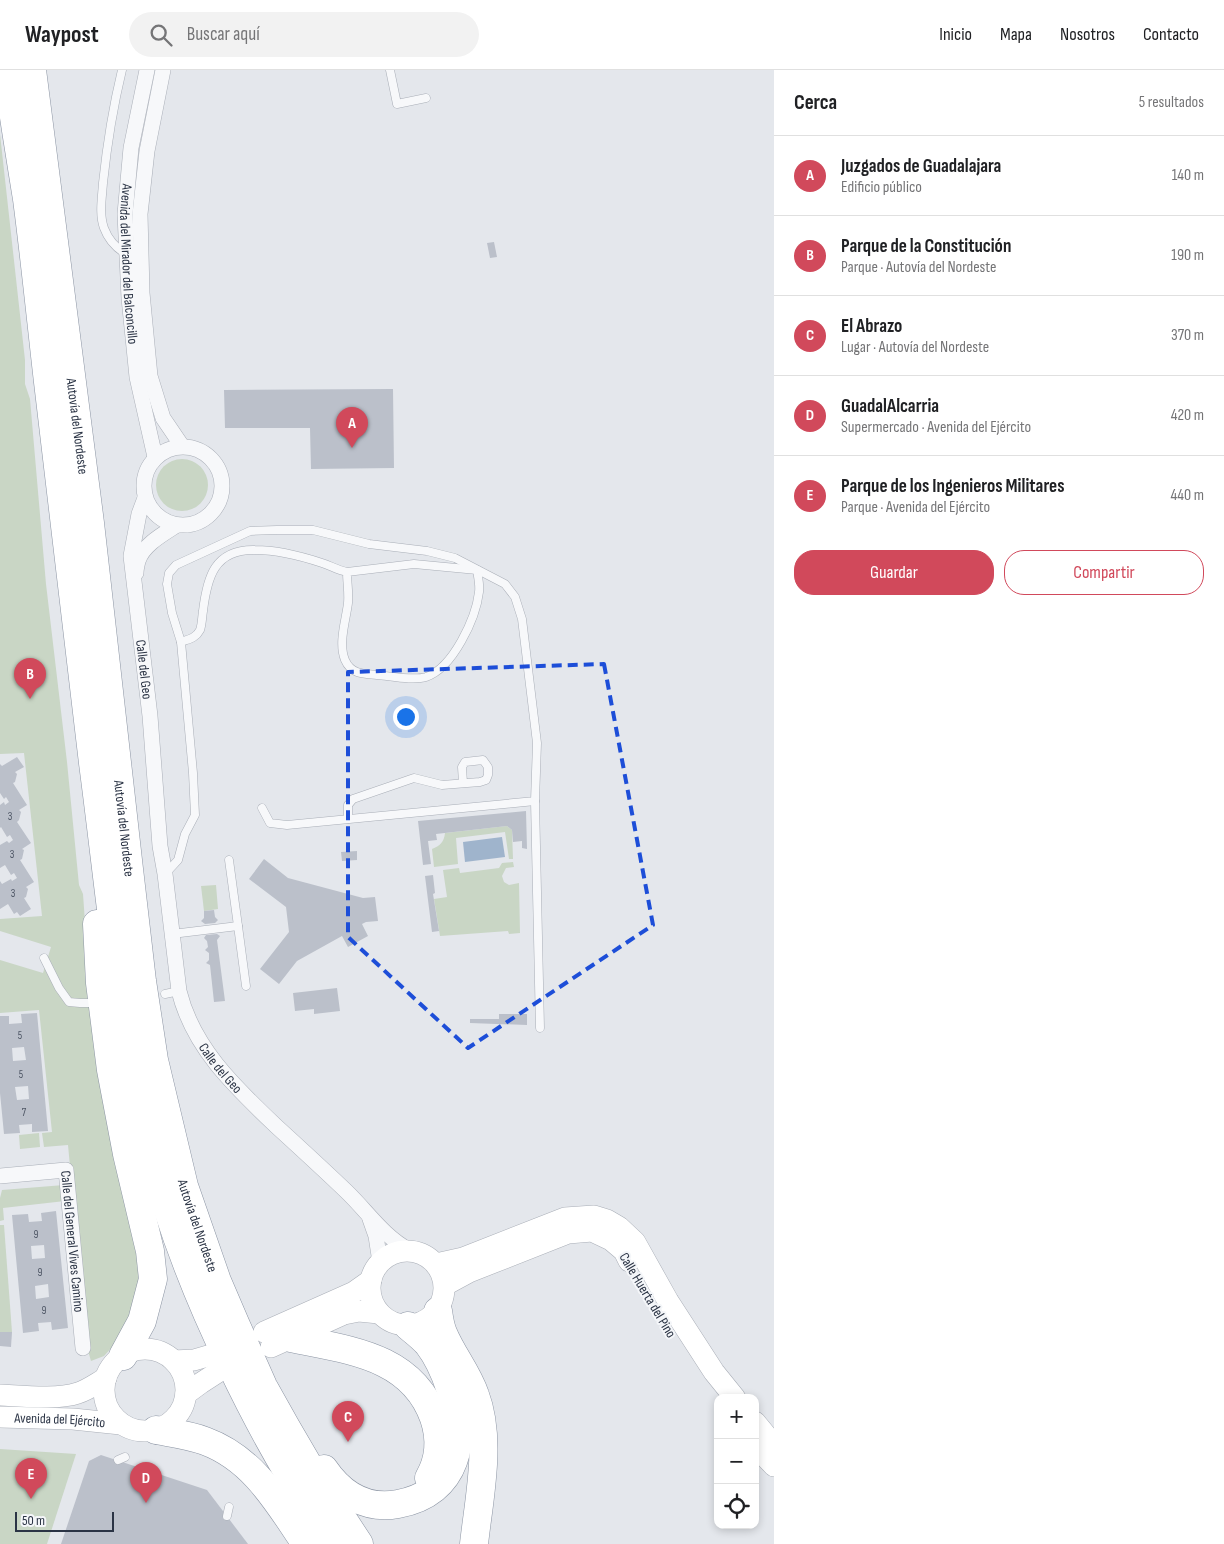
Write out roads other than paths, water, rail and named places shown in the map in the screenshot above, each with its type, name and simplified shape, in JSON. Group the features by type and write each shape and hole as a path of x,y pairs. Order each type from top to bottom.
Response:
{"highway":[{"name":"Autovía del Nordeste","path":"7,70 27,202 87,718 121,983 134,1064 152,1154 164,1198 197,1289 215,1332 282,1464 335,1544"},
{"name":"Autovía del Nordeste","path":"32,70 90,523 129,869 154,1060 184,1186 217,1281 234,1323 263,1386 286,1427 314,1475 360,1544"},
{"path":"87,718 87,800 104,1025 118,1112 150,1250 153,1279 142,1321 123,1356"},
{"path":"154,1060 210,1236 226,1279 257,1348 291,1415 309,1447 330,1478 346,1493 367,1504 390,1505 425,1495 440,1482 452,1465 458,1446 459,1436 454,1398 442,1368 428,1344 408,1326"},
{"path":"438,1311 442,1331 476,1396 480,1415 483,1451 474,1544"},
{"path":"275,1339 353,1351 377,1359 398,1370 419,1390 437,1426 439,1449 434,1470 428,1480 402,1503"},
{"path":"156,1430 205,1441 236,1457 262,1481 306,1544"}],"main road":[{"path":"436,1264 463,1258 565,1218 594,1216 607,1220 619,1227 635,1242 668,1301 714,1372 732,1394"},
{"name":"Calle Huerta del Pino","path":"445,1285 469,1272 568,1233 592,1231 611,1240 624,1251 656,1308 702,1380 714,1395"},
{"path":"275,1339 354,1292 388,1256 409,1250 420,1252 429,1257 442,1274 445,1285 444,1299 438,1311 430,1319 420,1324 408,1326 392,1323 379,1313 373,1303 370,1292 375,1271"},
{"path":"275,1339 344,1314 359,1311 379,1313"},
{"path":"144,1349 155,1350 165,1354 174,1361 182,1371 186,1382 186,1394 180,1413 165,1427 148,1432 138,1431 121,1424 110,1411 106,1402 104,1390 110,1369 123,1356 133,1351 144,1349"},
{"path":"174,1361 194,1360 215,1364 201,1383 186,1394"},
{"name":"Avenida del Ejército","path":"0,1395 34,1397 70,1396 80,1393 106,1378"},
{"name":"Avenida del Ejército","path":"0,1417 73,1419 121,1424"},
{"path":"759,1427 774,1445"},
{"path":"759,1450 774,1466"}],"street":[{"name":"Avenida del Mirador del Balconcillo","path":"147,70 131,148 125,214 129,298 137,377 155,457"},
{"name":"Avenida del Mirador del Balconcillo","path":"163,70 147,151 140,214 142,293 150,376 164,418 182,446"},
{"path":"182,446 196,448 209,456 218,467 223,481 222,496 216,509 205,519 192,525 177,525 163,520 152,511 145,498 143,483 147,469 155,457 168,449 182,446"},
{"name":"Calle del Geo","path":"145,498 139,514 131,556 150,716 160,846 172,934 172,993 220,1070 244,1096 368,1213 384,1233 397,1244 409,1250"},
{"name":"Calle del Geo","path":"134,584 138,560 143,552 152,542 177,525"},
{"name":"Calle del General Vives Camino","path":"0,1176 66,1170 83,1348"},
{"name":"Calle del Geo","path":"368,1213 376,1236 375,1271"}],"lane":[{"path":"122,70 107,144 101,214 104,229 110,239 118,249 126,254"},
{"path":"390,70 397,104 426,98"},
{"path":"165,874 178,860 185,834 196,815 181,642 172,613 167,584 170,573 176,565 250,531 277,530 313,530 369,544 427,551 455,558 505,584 515,597 522,619 537,743 536,801 540,1028"},
{"path":"181,642 195,637 200,629 205,593 210,575 218,563 230,555 243,550 287,553 324,563 347,572 414,564 477,570"},
{"path":"347,572 348,600 342,646 344,659 351,669 359,673 408,678 426,677 439,669 452,655 466,633 477,605 480,590 477,570"},
{"path":"348,819 348,805 352,799 414,778 442,785 463,783"},
{"path":"262,808 270,823 287,825 536,801"},
{"path":"229,860 246,986"},
{"path":"172,934 238,926"},
{"path":"44,958 59,988 69,1002 89,1003"},
{"path":"227,1516 230,1507"}],"water":[{"path":"502,837 505,857 465,862 463,842"}],"place":[{"name":"Juzgados de Guadalajara","path":"352,448"},
{"name":"Parque de la Constitución","path":"30,699"},
{"name":"El Abrazo","path":"348,1442"},
{"name":"Parque de los Ingenieros Militares","path":"31,1499"},
{"name":"GuadalAlcarria","path":"146,1503"}]}
